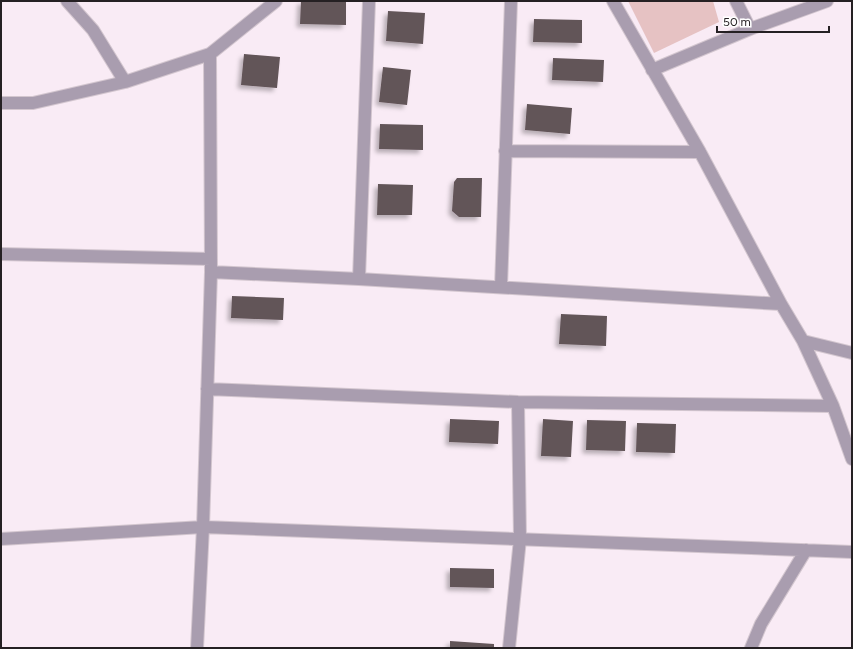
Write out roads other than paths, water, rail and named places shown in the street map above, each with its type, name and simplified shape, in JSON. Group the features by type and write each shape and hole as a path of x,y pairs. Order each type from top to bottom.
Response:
{"street":[{"path":"67,1 93,30 126,82"},
{"path":"1,103 33,103 126,82 210,54 276,1"},
{"path":"359,279 369,1"},
{"path":"501,287 511,1"},
{"path":"613,1 700,152 780,304 804,341 833,406 852,459"},
{"path":"736,1 750,29"},
{"path":"652,70 750,29 827,1"},
{"path":"197,648 203,527 210,272 210,54"},
{"path":"505,150 700,152"},
{"path":"1,254 210,259"},
{"path":"210,272 359,279 780,304"},
{"path":"804,341 852,353"},
{"path":"207,389 518,402 833,406"},
{"path":"509,648 520,539 518,402"},
{"path":"1,539 203,527 852,552"},
{"path":"751,648 761,624 806,550"}]}
